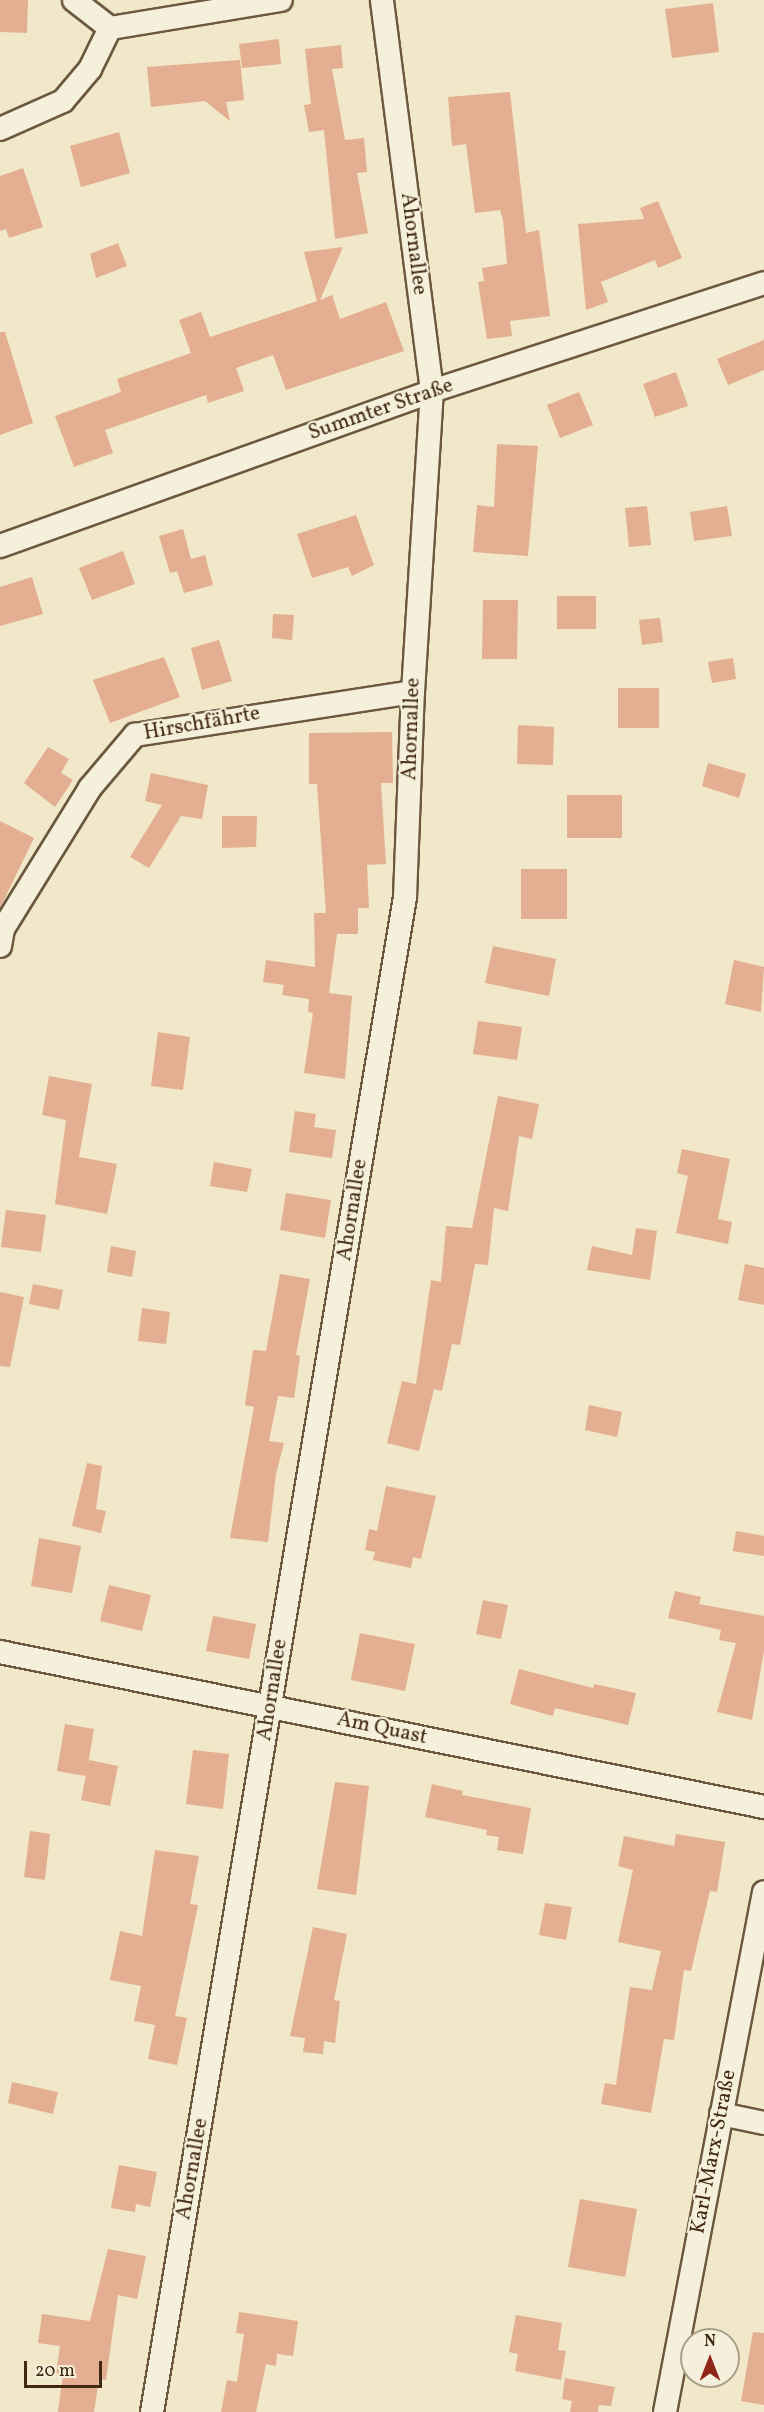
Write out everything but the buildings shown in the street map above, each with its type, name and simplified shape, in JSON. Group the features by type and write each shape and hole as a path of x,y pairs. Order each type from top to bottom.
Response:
{"street":[{"path":"74,0 110,28 281,0"},
{"name":"Ahornallee","path":"152,2412 405,897 412,693 432,391 382,0"},
{"path":"0,129 63,101 90,69 110,28"},
{"name":"Summter Straße","path":"0,546 432,391 764,283"},
{"name":"Hirschfährte","path":"0,946 3,929 90,788 135,735 412,693"},
{"name":"Am Quast","path":"0,1652 764,1807"},
{"name":"Karl-Marx-Straße","path":"665,2412 764,1892"},
{"path":"720,2114 764,2123"}]}
